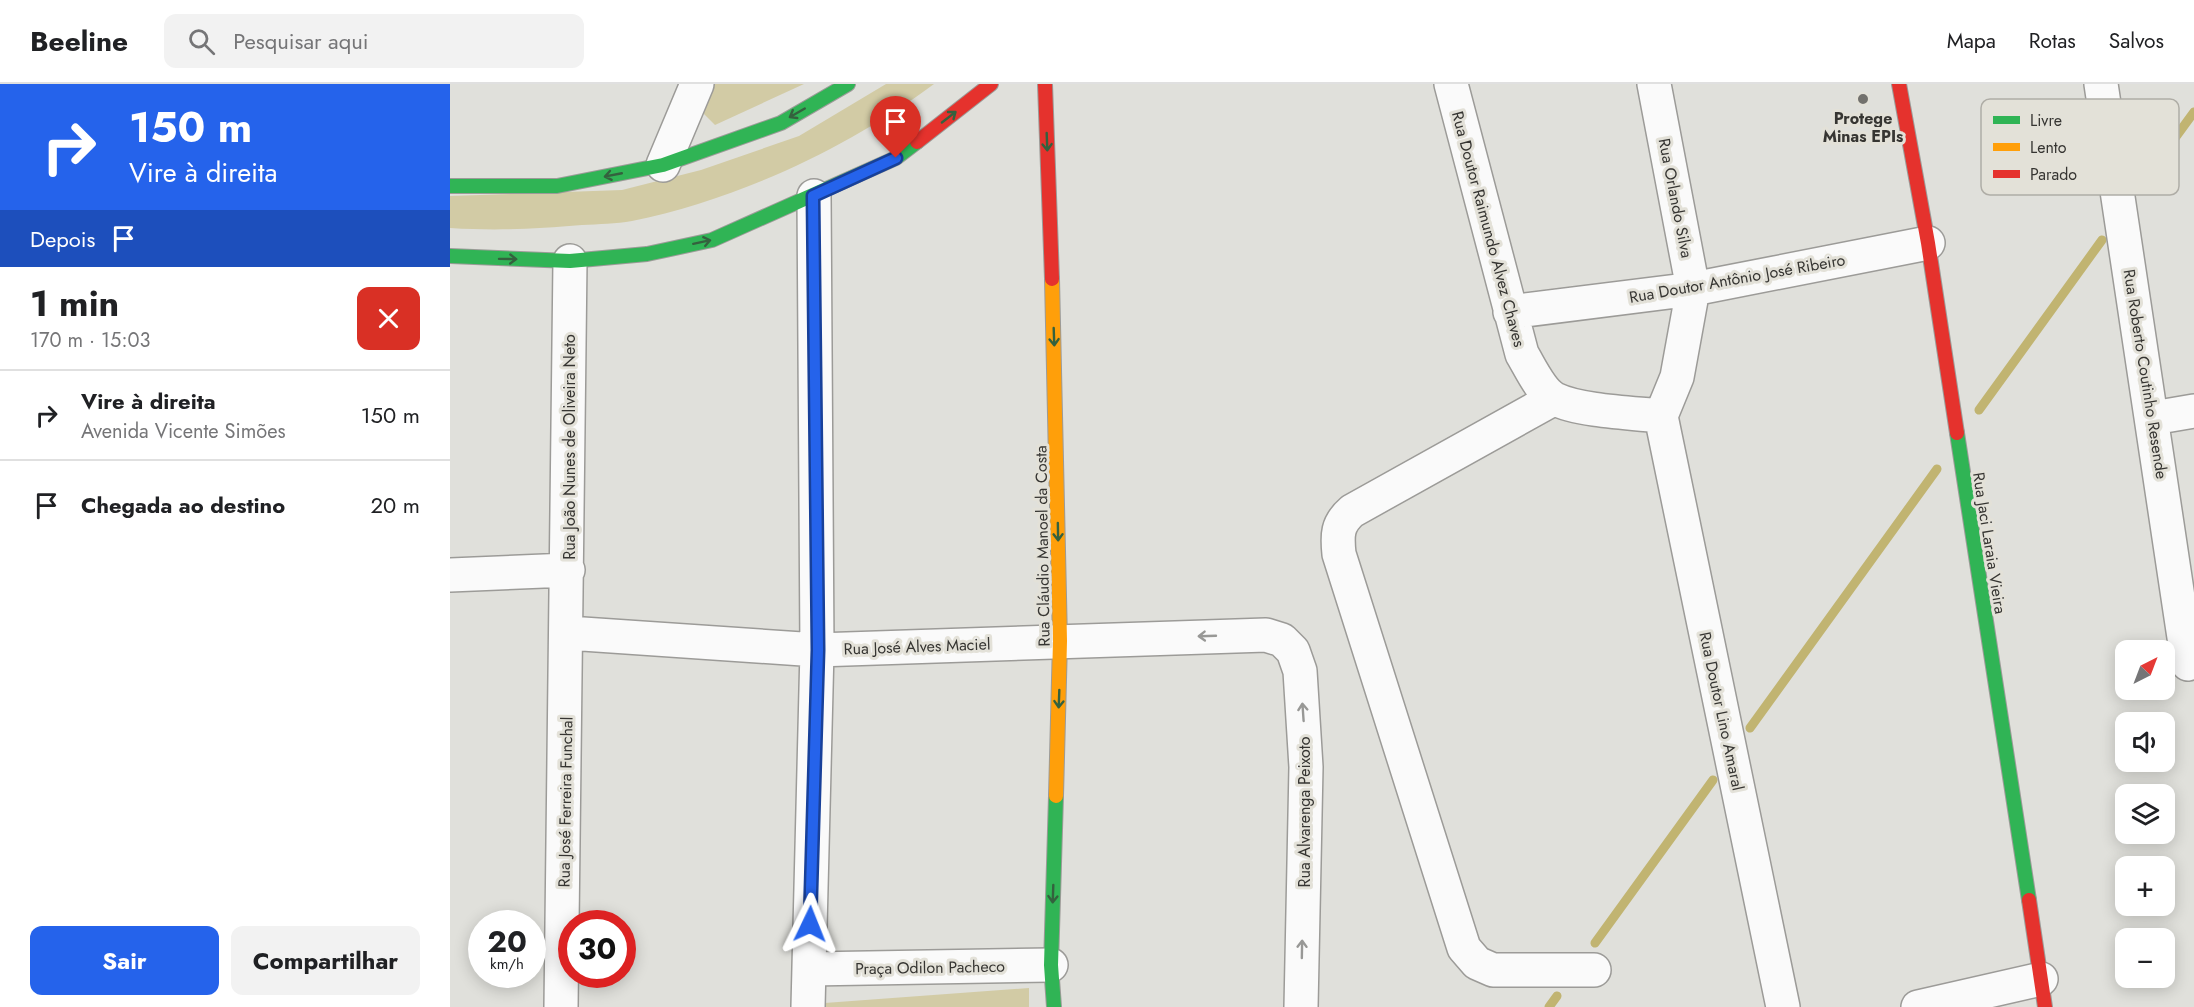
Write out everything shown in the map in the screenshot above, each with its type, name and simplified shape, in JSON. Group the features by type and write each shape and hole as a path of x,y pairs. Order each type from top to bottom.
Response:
{"street":[{"path":"663,165 697,84"},
{"path":"450,186 557,186 663,165 781,123 848,84"},
{"path":"450,256 570,261 647,254 712,240 896,158 991,84"},
{"name":"Rua Cláudio Manoel da Costa","path":"1045,84 1055,351 1060,641 1051,965 1054,1007"},
{"name":"Rua Doutor Raimundo Alvez Chaves","path":"1451,84 1522,354 1554,399"},
{"name":"Rua Orlando Silva","path":"1654,84 1693,289 1677,377 1661,416"},
{"name":"Rua Jaci Laraia Vieira","path":"1899,84 1928,243 2043,993"},
{"name":"Rua Roberto Coutinho Resende","path":"2101,84 2103,99"},
{"name":"Rua Roberto Coutinho Resende","path":"2118,195 2188,664"},
{"path":"808,1007 818,650 813,196"},
{"name":"Rua Doutor Antônio José Ribeiro","path":"1510,312 1693,289 1928,243"},
{"name":"Rua João Nunes de Oliveira Neto","path":"568,633 570,261"},
{"path":"1594,970 1493,970 1477,963 1464,948 1339,554 1336,533 1342,520 1352,511 1554,399 1606,411 1661,416"},
{"path":"2153,418 2194,411"},
{"name":"Rua Doutor Lino Amaral","path":"1661,416 1784,1007"},
{"path":"450,575 568,570"},
{"name":"Rua José Alves Maciel","path":"568,633 818,650 1266,635"},
{"name":"Rua José Ferreira Funchal","path":"561,1007 568,633"},
{"name":"Rua Alvarenga Peixoto","path":"1266,635 1282,640 1293,651 1300,671 1306,766 1301,1007"},
{"name":"Praça Odilon Pacheco","path":"809,969 1051,965"},
{"path":"1918,1007 2043,993"}],"shaded area":[{"path":"706,84 804,84 715,125 696,106"},
{"path":"886,84 934,84 901,107 828,150 790,169 711,200 672,212 620,223 516,229 450,228 450,196 622,190 701,170 799,136"},
{"path":"1029,988 1029,1007 811,1007 811,1004"}],"waterway":[{"path":"2179,133 2194,112"},
{"path":"1979,410 2102,240"},
{"path":"1750,728 1937,469"},
{"path":"1595,943 1713,780"},
{"path":"1549,1007 1557,996"}],"traffic: fast":[{"path":"450,186 557,186 663,165 781,123 848,84"},
{"path":"450,256 570,261 647,254 712,240 896,158 917,142"},
{"path":"1957,433 2029,900"},
{"path":"1054,1007 1051,965 1056,796"}],"traffic: slow":[{"path":"1052,279 1060,641 1056,796"}],"traffic: jam":[{"path":"917,142 991,84"},
{"path":"1045,84 1052,279"},
{"path":"1899,84 1928,243 1957,433"},
{"path":"2029,900 2045,1007"}],"place":[{"name":"Protege Minas EPIs","path":"1863,99"}],"route":[{"path":"810,924 818,650 813,196 896,158"}]}
